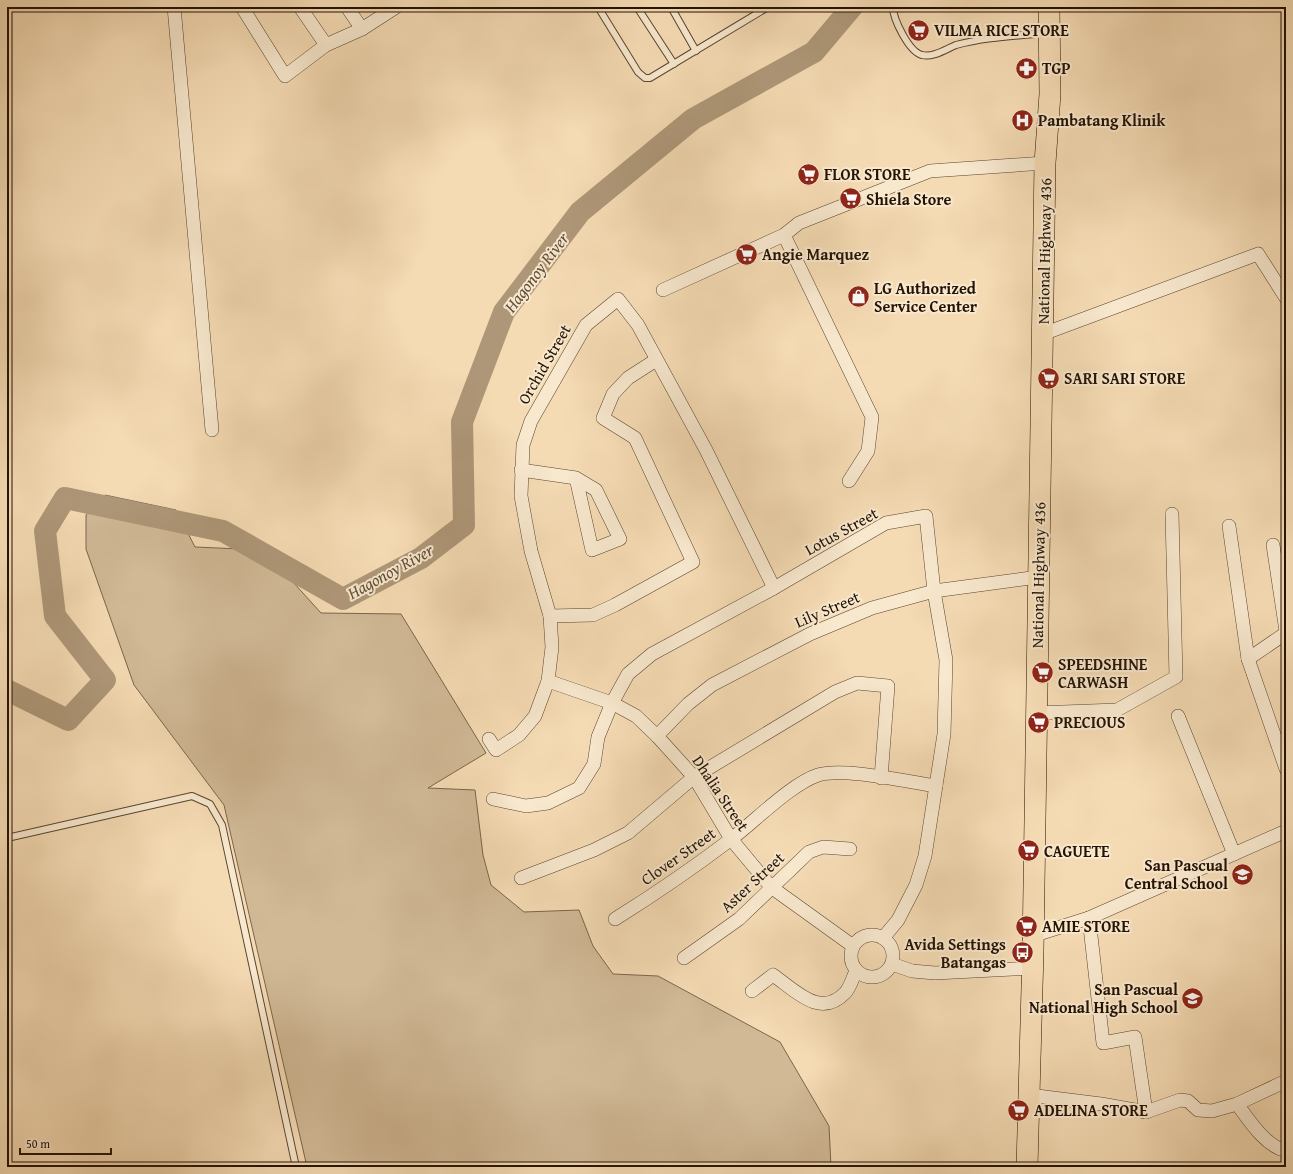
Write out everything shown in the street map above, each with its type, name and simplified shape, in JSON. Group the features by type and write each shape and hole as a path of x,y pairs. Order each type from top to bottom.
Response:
{"main road":[{"name":"National Highway 436","path":"1027,1167 1032,968 1045,163 1050,94 1048,32 1049,7"}],"street":[{"path":"174,7 212,430"},
{"path":"242,7 286,76 326,45 362,29 396,7"},
{"path":"300,7 326,45"},
{"path":"347,7 362,29"},
{"path":"663,290 784,235 799,223 930,171 1045,163"},
{"path":"784,235 872,417 868,451 849,481"},
{"path":"1043,334 1258,254 1286,298"},
{"name":"Orchid Street","path":"489,739 496,750 519,735 535,716 548,681 552,647 550,616 531,551 522,496 522,445 531,421 570,349 586,325 618,299 638,325 706,450 774,588"},
{"path":"550,616 593,615 615,605 693,562 635,438 603,418 613,394 628,378 656,360"},
{"path":"521,470 576,478 596,490 620,539 592,550 576,478"},
{"path":"1036,713 1117,710 1176,677 1172,514"},
{"name":"Lotus Street","path":"493,799 526,806 548,803 579,788 594,764 598,737 612,703 628,674 652,654 774,588 886,523 926,516 934,591 946,660 944,734 925,856 916,885 898,920 883,938"},
{"path":"1229,526 1248,659 1286,769"},
{"path":"1248,659 1286,632 1273,545"},
{"name":"Lily Street","path":"657,736 688,704 712,686 796,641 872,608 934,591 1038,577"},
{"name":"Dhalia Street","path":"548,681 612,703 636,716 657,736 694,777 731,839 771,887 853,946"},
{"path":"521,878 594,850 628,833 694,777 835,692 857,683 888,686 881,778"},
{"path":"1178,716 1234,854"},
{"name":"Clover Street","path":"615,919 669,885 800,785 819,775 845,772 936,786"},
{"path":"1032,936 1089,918 1286,831"},
{"name":"Aster Street","path":"684,958 739,919 809,852 823,847 850,849"},
{"path":"1089,918 1103,1043 1135,1036 1146,1112"},
{"path":"869,935 883,938 892,949 892,964 889,970 876,978 862,975 856,971 850,958 853,946 863,937 869,935"},
{"path":"892,964 912,971 935,973 1032,968"},
{"path":"752,991 772,975 814,1004 830,1004 846,992 856,971"},
{"path":"1029,1096 1101,1104 1146,1112 1180,1100 1188,1101 1198,1110 1212,1111 1237,1104 1286,1081"},
{"path":"1237,1104 1256,1128 1279,1149 1286,1151"}],"lane":[{"path":"598,7 638,72 645,78 650,78 768,7"},
{"path":"637,7 674,64"},
{"path":"671,7 696,51"},
{"path":"893,7 893,14 907,41 920,55 928,56 957,45 983,40 1048,32"},
{"path":"7,838 192,796 210,804 222,824 296,1167"}],"shaded area":[{"path":"105,495 176,510 195,547 264,550 321,613 401,614 486,753 428,788 475,790 483,855 491,885 524,912 579,910 593,946 613,974 658,976 780,1042 829,1126 831,1167 307,1167 224,805 134,685 86,549 86,515"}],"waterway":[{"name":"Hagonoy River","path":"7,690 68,720 105,680 55,616 45,531 65,498 223,531 343,599 421,558 464,525 462,422 504,312 580,212 693,119 814,52 852,7"}],"place":[{"name":"VILMA RICE STORE","path":"918,30"},
{"name":"TGP","path":"1027,68"},
{"name":"Pambatang Klinik","path":"1022,120"},
{"name":"FLOR STORE","path":"808,174"},
{"name":"Shiela Store","path":"850,199"},
{"name":"Angie Marquez","path":"747,254"},
{"name":"LG Authorized Service Center","path":"858,297"},
{"name":"SARI SARI STORE","path":"1048,378"},
{"name":"SPEEDSHINE CARWASH","path":"1043,673"},
{"name":"PRECIOUS","path":"1039,722"},
{"name":"CAGUETE","path":"1028,851"},
{"name":"San Pascual Central School","path":"1243,874"},
{"name":"AMIE STORE","path":"1027,926"},
{"name":"Avida Settings Batangas","path":"1022,953"},
{"name":"San Pascual National High School","path":"1193,998"},
{"name":"ADELINA STORE","path":"1019,1110"}]}
